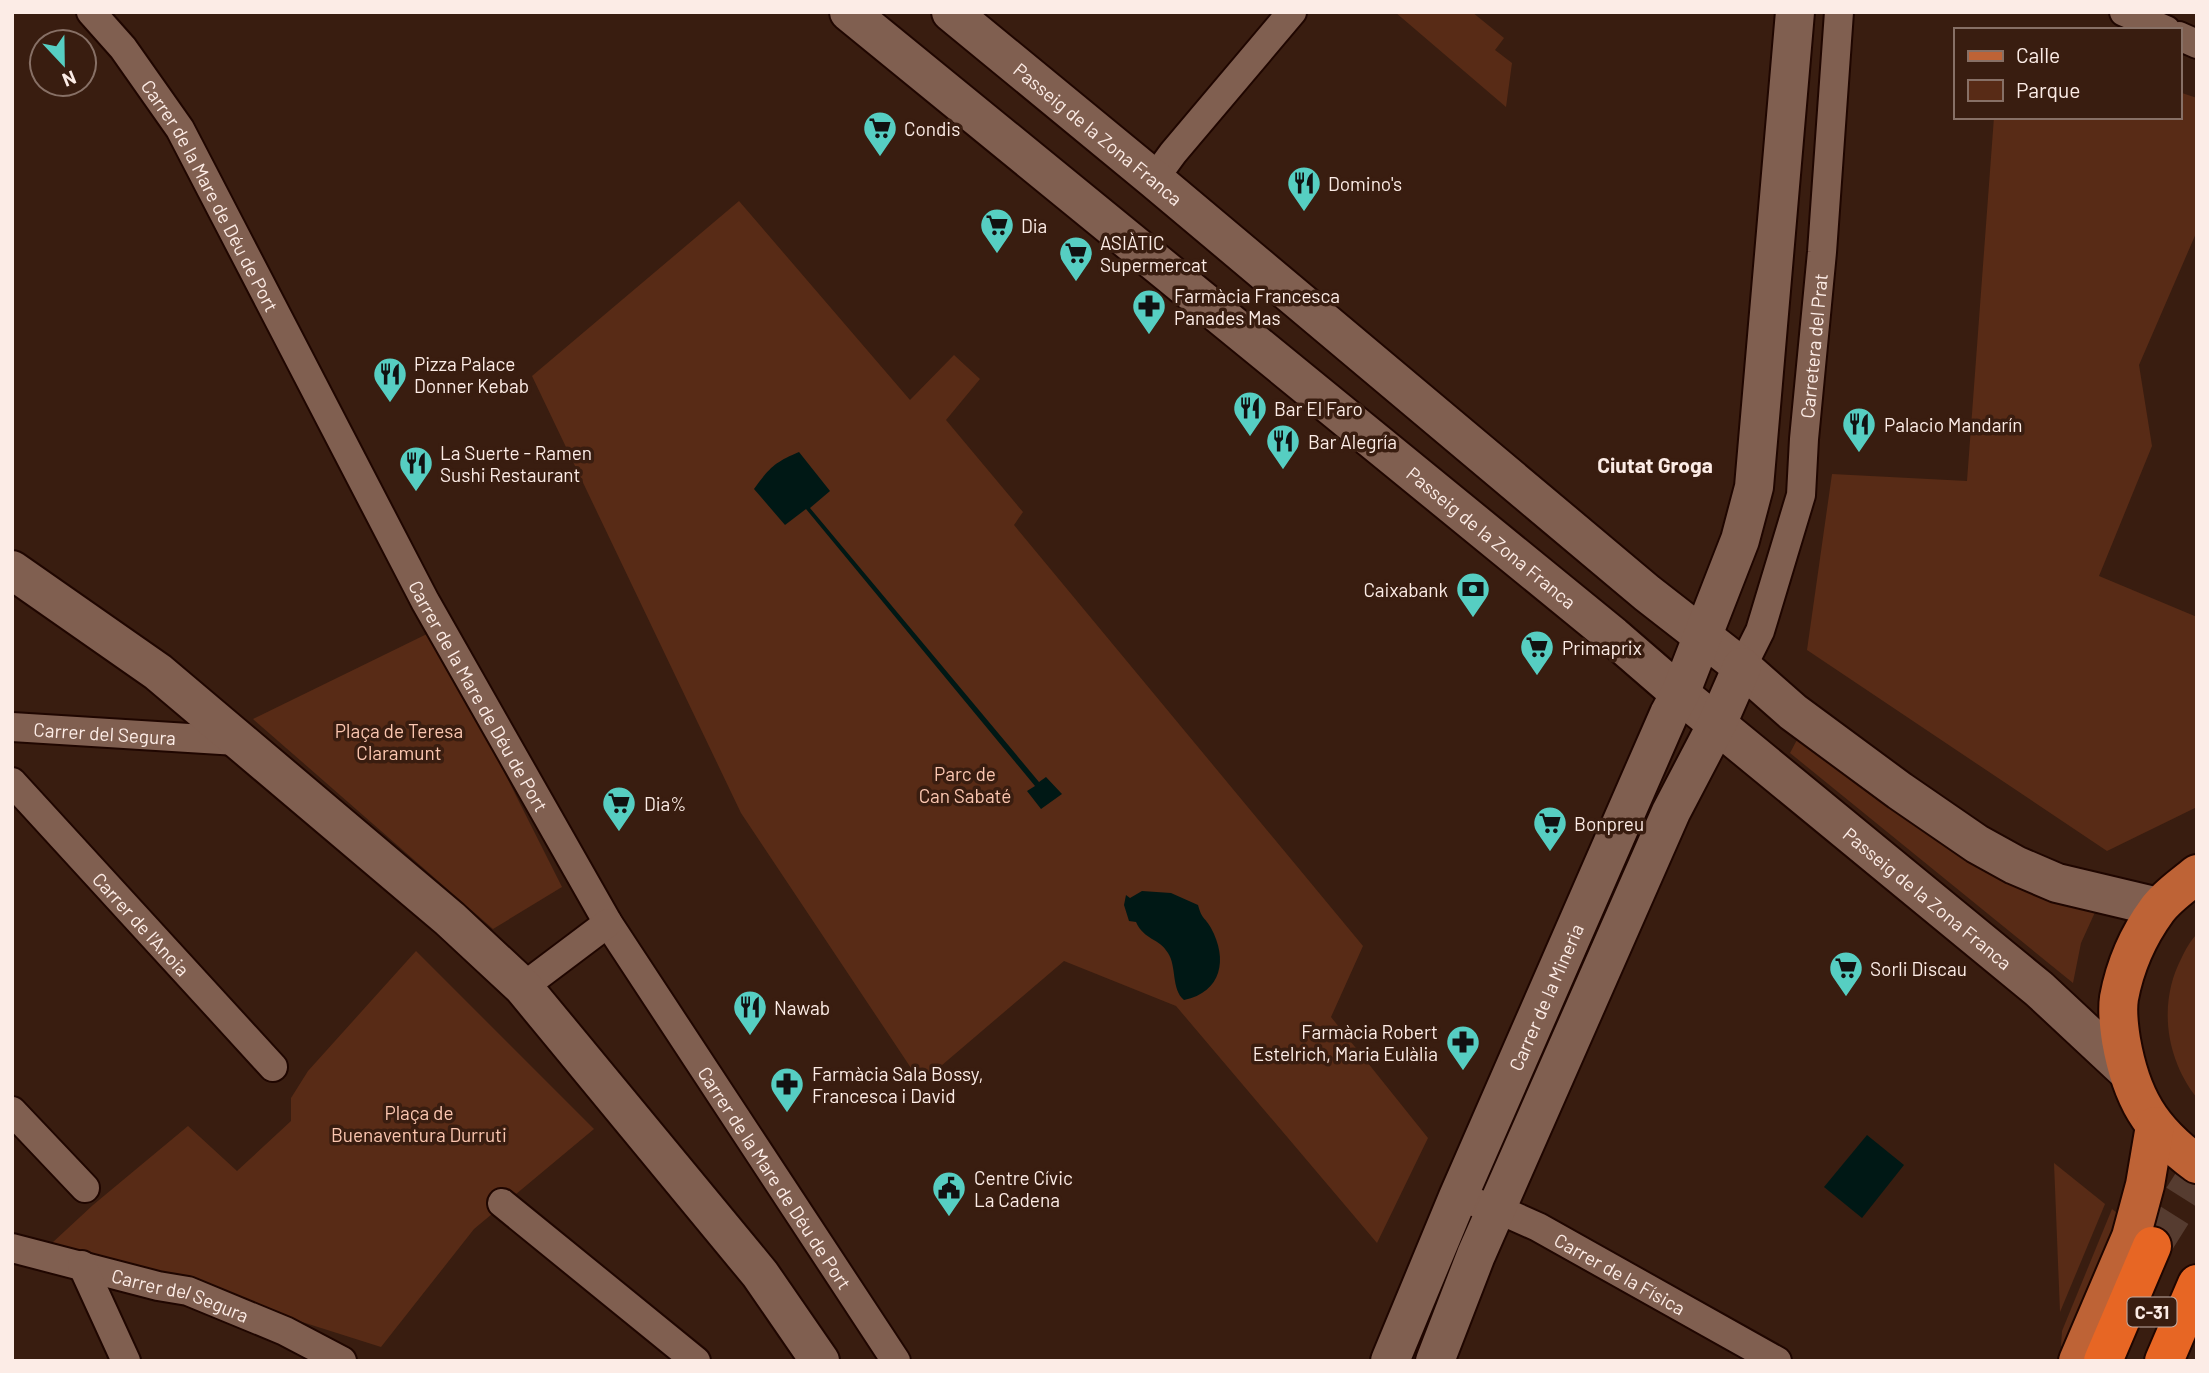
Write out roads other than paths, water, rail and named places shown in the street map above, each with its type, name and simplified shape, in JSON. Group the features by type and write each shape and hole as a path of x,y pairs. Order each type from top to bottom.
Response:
{"highway":[{"path":"2103,1361 2174,1265"},
{"name":"C-31","path":"2131,1361 2174,1265"},
{"name":"C-31","path":"2164,1361 2174,1265"},
{"path":"2190,1361 2197,1346"}],"main road":[{"path":"2197,874 2158,907 2135,944 2119,1000 2119,1029 2127,1071 2145,1111 2179,1151 2197,1164"},
{"path":"2078,1361 2130,1237 2145,1185 2155,1126"}],"street":[{"name":"Carrer de la Mare de Déu de Port","path":"91,12 123,48 180,129 425,601 608,923 896,1361"},
{"name":"Passeig de la Zona Franca","path":"849,12 1603,628 2039,989 2127,1071"},
{"name":"Passeig de la Zona Franca","path":"951,12 1793,712 1900,791 1977,844 2015,865 2057,883 2158,907"},
{"path":"1154,179 1292,12"},
{"path":"1702,636 1740,540 1754,487 1795,12"},
{"name":"Carretera del Prat","path":"1742,667 1760,631 1801,495 1839,12"},
{"path":"2124,12 2160,28"},
{"path":"2181,37 2197,44"},
{"path":"12,570 158,672 450,919 523,987 760,1274 820,1361"},
{"name":"Carrer de la Mineria","path":"1390,1361 1458,1197 1680,694 1702,636"},
{"path":"1436,1361 1476,1255 1671,812 1717,724 1742,667"},
{"name":"Carrer del Segura","path":"12,727 237,741"},
{"name":"Carrer de l'Anoia","path":"12,782 273,1067"},
{"path":"523,987 608,923"},
{"path":"12,1111 85,1188"},
{"name":"Carrer de la Física","path":"1458,1197 1538,1227 1777,1361"},
{"path":"502,1203 696,1361"},
{"name":"Carrer del Segura","path":"12,1248 158,1286 188,1290 285,1331 342,1361"},
{"path":"82,1265 116,1357"}],"water":[{"path":"799,452 830,491 810,508 1039,782 1046,777 1062,794 1041,809 1027,791 1035,786 806,509 785,525 754,489 773,466"},
{"path":"1142,891 1171,893 1198,905 1211,928 1219,951 1218,973 1207,990 1197,996 1184,1000 1177,990 1168,953 1143,932 1136,922 1129,921 1124,905 1126,895 1130,898"},
{"path":"1867,1135 1904,1165 1862,1218 1824,1187"}],"tunnel":[{"path":"2152,1246 2197,1175"}],"place":[{"name":"Condis","path":"880,158"},
{"name":"Domino's","path":"1304,213"},
{"name":"Dia","path":"997,255"},
{"name":"ASIÀTIC Supermercat","path":"1076,283"},
{"name":"Farmàcia Francesca Panades Mas","path":"1149,336"},
{"name":"Pizza Palace Donner Kebab","path":"390,404"},
{"name":"Bar El Faro","path":"1250,438"},
{"name":"Palacio Mandarín","path":"1859,454"},
{"name":"Bar Alegría","path":"1283,471"},
{"name":"La Suerte - Ramen Sushi Restaurant","path":"416,493"},
{"name":"Caixabank","path":"1473,619"},
{"name":"Primaprix","path":"1537,677"},
{"name":"Dia%","path":"619,833"},
{"name":"Bonpreu","path":"1550,853"},
{"name":"Sorli Discau","path":"1846,998"},
{"name":"Nawab","path":"750,1037"},
{"name":"Farmàcia Robert Estelrich, Maria Eulàlia","path":"1463,1072"},
{"name":"Farmàcia Sala Bossy, Francesca i David","path":"787,1114"},
{"name":"Centre Cívic La Cadena","path":"949,1218"}],"district":[{"name":"Ciutat Groga","path":"1655,464"}],"park label":[{"name":"Plaça de Teresa Claramunt","path":"399,741"},
{"name":"Parc de Can Sabaté","path":"965,784"},
{"name":"Plaça de Buenaventura Durruti","path":"419,1123"}]}
